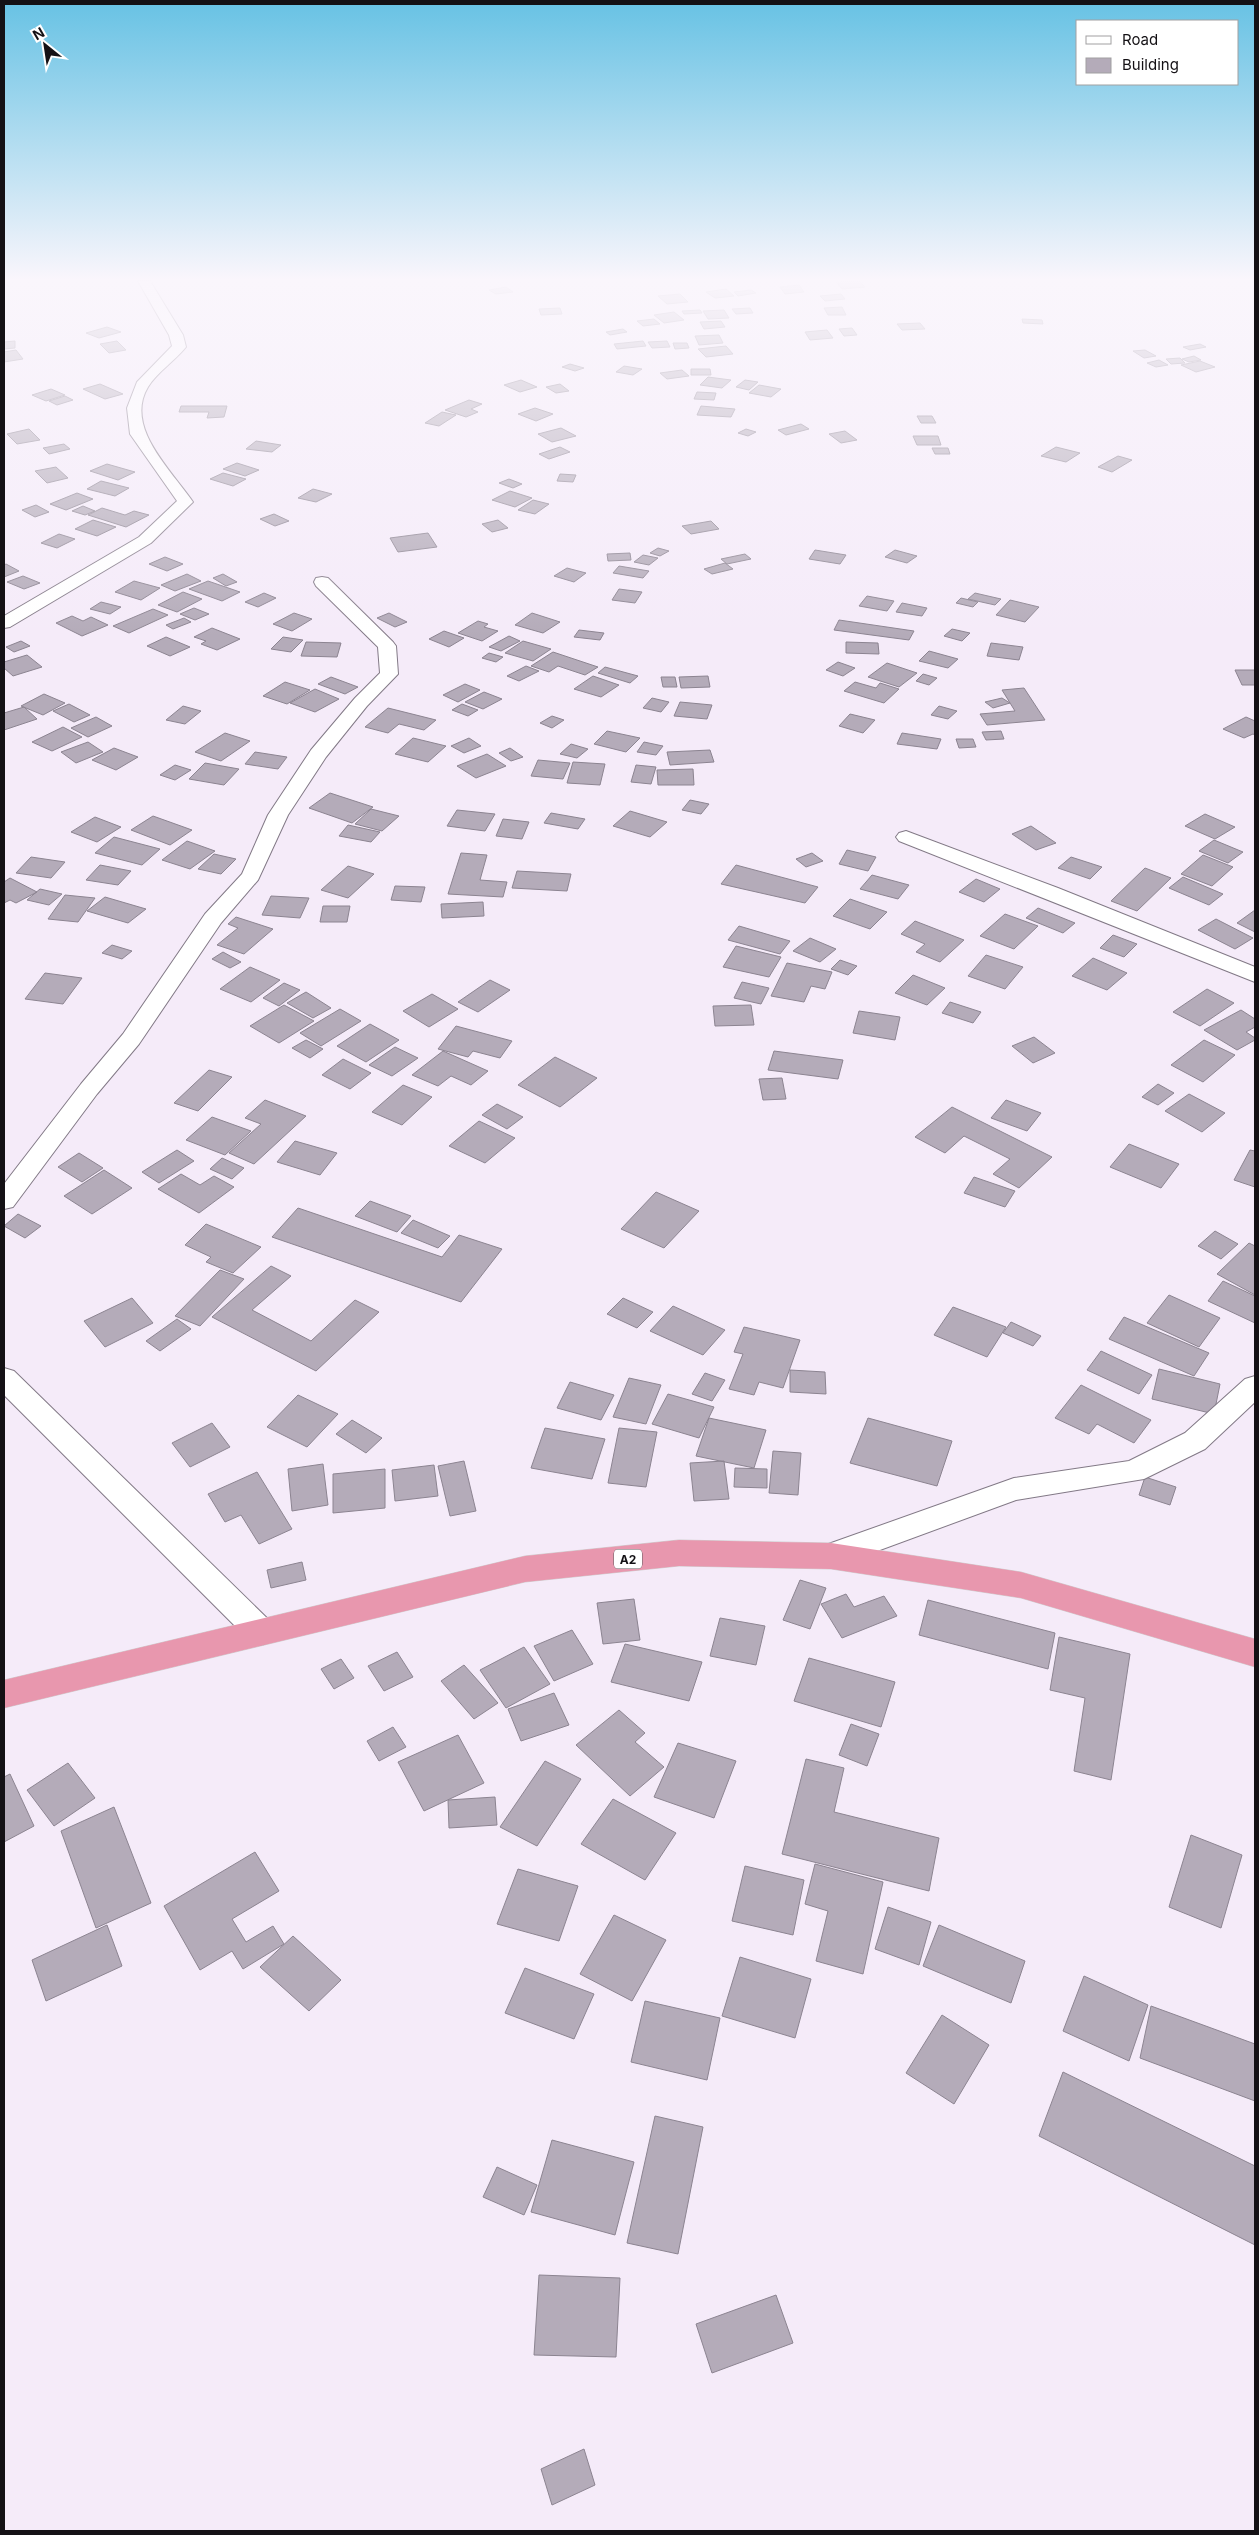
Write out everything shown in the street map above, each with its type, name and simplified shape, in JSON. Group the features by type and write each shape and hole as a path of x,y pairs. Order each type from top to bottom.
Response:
{"highway":[{"name":"A2","path":"4,1694 525,1570 679,1553 830,1556 1021,1585 1255,1653"}],"street":[{"path":"4,623 145,540 185,502 137,434 134,408 137,399"},
{"path":"4,1201 89,1089 131,1039 213,919 252,876 278,816 318,754 361,702 389,674 388,646 322,582"},
{"path":"906,837 1051,892 1255,975"},
{"path":"4,1378 261,1632"},
{"path":"830,1556 1014,1489 1134,1471 1196,1442 1255,1386"}],"building":[{"path":"54,399 73,400 57,405 49,401"},
{"path":"469,400 482,404 471,409 478,412 466,417 445,410"},
{"path":"181,406 227,406 224,417 207,418 209,412 179,412"},
{"path":"701,406 735,409 731,417 697,415"},
{"path":"535,408 553,414 536,421 518,414"},
{"path":"442,412 456,415 439,426 425,423"},
{"path":"917,416 932,416 936,423 921,423"},
{"path":"801,424 809,429 786,435 778,430"},
{"path":"561,428 576,436 552,442 538,434"},
{"path":"29,429 40,440 17,444 7,434"},
{"path":"746,429 756,432 748,436 738,433"},
{"path":"845,431 857,440 841,443 829,434"},
{"path":"913,436 938,436 941,445 917,445"},
{"path":"256,441 281,445 272,452 246,449"},
{"path":"64,444 70,449 49,454 43,448"},
{"path":"560,447 570,452 549,459 539,454"},
{"path":"1056,447 1080,453 1066,462 1041,456"},
{"path":"932,448 948,448 950,454 935,454"},
{"path":"1118,456 1132,460 1112,472 1098,467"},
{"path":"237,463 259,470 245,476 223,469"},
{"path":"107,464 135,472 118,480 90,471"},
{"path":"56,467 68,478 47,483 35,471"},
{"path":"223,473 246,479 233,486 210,479"},
{"path":"560,474 576,475 573,482 557,481"},
{"path":"509,479 522,484 513,488 499,483"},
{"path":"101,481 129,488 115,496 87,489"},
{"path":"313,489 332,494 316,502 298,498"},
{"path":"510,491 532,498 515,507 492,500"},
{"path":"77,493 93,499 66,510 50,504"},
{"path":"533,500 549,504 535,514 518,510"},
{"path":"36,505 49,512 35,517 22,510"},
{"path":"83,506 95,511 85,515 72,511"},
{"path":"102,508 125,515 134,511 149,515 126,527 88,515"},
{"path":"274,514 289,521 275,526 260,519"},
{"path":"93,520 116,527 97,536 75,529"},
{"path":"498,520 508,528 492,532 482,524"},
{"path":"711,521 719,529 691,534 682,526"},
{"path":"428,533 437,547 398,552 390,538"},
{"path":"59,534 75,539 57,548 41,543"},
{"path":"658,548 669,551 660,556 650,553"},
{"path":"815,550 846,555 840,564 809,559"},
{"path":"895,550 917,556 907,563 885,557"},
{"path":"630,553 631,560 608,561 607,554"},
{"path":"745,554 751,559 727,564 721,559"},
{"path":"643,555 658,558 649,565 634,562"},
{"path":"165,557 183,564 167,571 149,564"},
{"path":"725,563 733,569 712,574 704,569"},
{"path":"6,564 19,571 4,577 4,565"},
{"path":"619,566 649,571 643,578 613,573"},
{"path":"567,568 586,573 574,582 554,576"},
{"path":"187,574 201,581 175,591 161,585"},
{"path":"223,574 237,582 226,586 213,578"},
{"path":"23,576 40,583 24,589 7,582"},
{"path":"134,581 160,588 141,600 115,592"},
{"path":"208,581 240,592 222,601 189,589"},
{"path":"619,589 642,592 635,603 612,600"},
{"path":"183,592 202,599 177,612 158,605"},
{"path":"264,593 276,598 258,607 245,602"},
{"path":"975,593 1001,599 995,605 968,599"},
{"path":"867,596 894,601 887,611 859,606"},
{"path":"961,598 978,602 973,607 956,603"},
{"path":"1010,600 1039,607 1025,622 996,615"},
{"path":"101,602 121,607 110,614 90,609"},
{"path":"902,603 927,608 922,616 896,612"},
{"path":"194,608 209,614 195,620 180,614"},
{"path":"153,609 168,615 129,633 113,626"},
{"path":"294,613 312,619 292,631 273,624"},
{"path":"389,613 407,622 395,627 377,618"},
{"path":"532,613 560,622 543,633 515,625"},
{"path":"72,616 83,621 91,617 108,625 82,636 56,623"},
{"path":"184,618 191,622 173,629 166,625"},
{"path":"839,620 914,631 909,640 834,630"},
{"path":"478,621 488,624 484,627 498,631 482,641 458,633"},
{"path":"212,628 240,639 217,650 201,644 206,641 194,637"},
{"path":"952,629 970,633 962,641 944,636"},
{"path":"579,630 604,633 600,640 574,637"},
{"path":"444,631 464,638 449,647 429,639"},
{"path":"509,636 520,641 501,651 489,647"},
{"path":"166,637 190,647 170,656 147,646"},
{"path":"283,637 303,640 291,652 271,649"},
{"path":"21,641 30,646 14,652 6,647"},
{"path":"523,641 551,649 533,661 505,653"},
{"path":"306,642 341,643 337,657 301,656"},
{"path":"846,642 878,643 879,654 846,653"},
{"path":"991,643 1023,647 1019,660 987,656"},
{"path":"929,651 958,659 948,668 919,661"},
{"path":"553,652 598,667 585,675 558,666 549,672 531,666"},
{"path":"489,653 503,657 496,662 482,658"},
{"path":"27,655 42,667 13,676 4,668 4,662"},
{"path":"838,662 855,668 843,676 826,670"},
{"path":"887,663 917,673 899,687 868,677"},
{"path":"526,666 539,671 519,681 507,676"},
{"path":"605,667 638,676 630,683 598,673"},
{"path":"1235,670 1255,670 1255,685 1242,685"},
{"path":"923,674 937,678 929,685 916,681"},
{"path":"593,676 619,685 601,697 574,689"},
{"path":"708,676 710,687 681,688 679,677"},
{"path":"331,677 358,687 345,694 318,684"},
{"path":"661,677 675,677 677,687 663,687"},
{"path":"285,682 310,690 287,704 263,696"},
{"path":"855,682 876,688 880,683 899,689 884,703 844,691"},
{"path":"465,684 480,690 458,702 443,695"},
{"path":"1024,688 1045,720 987,725 980,714 1015,711 1002,690"},
{"path":"315,689 339,699 315,712 290,703"},
{"path":"484,692 502,699 483,709 465,702"},
{"path":"44,694 65,703 43,715 21,706"},
{"path":"652,698 669,702 661,712 643,708"},
{"path":"1002,698 1010,703 993,708 985,702"},
{"path":"680,702 712,705 707,719 674,716"},
{"path":"69,704 90,715 74,722 53,711"},
{"path":"462,704 478,710 468,716 452,710"},
{"path":"183,706 201,711 185,724 166,720"},
{"path":"939,706 957,711 948,719 931,715"},
{"path":"24,707 37,719 4,730 4,713"},
{"path":"388,708 436,720 424,730 399,724 388,733 365,727"},
{"path":"850,714 875,720 863,733 839,726"},
{"path":"552,716 564,720 552,728 540,723"},
{"path":"96,717 112,726 88,737 71,728"},
{"path":"1246,717 1255,721 1255,735 1244,738 1223,729"},
{"path":"63,727 82,737 52,751 32,742"},
{"path":"607,731 640,738 626,752 594,744"},
{"path":"1001,731 1004,739 986,740 982,732"},
{"path":"225,733 250,741 221,761 195,752"},
{"path":"902,733 941,739 937,749 897,744"},
{"path":"413,738 446,746 428,762 395,754"},
{"path":"469,738 481,746 464,753 451,746"},
{"path":"956,739 973,739 976,747 959,748"},
{"path":"88,742 103,752 76,763 61,752"},
{"path":"644,742 663,746 656,755 637,752"},
{"path":"571,744 588,749 577,758 560,754"},
{"path":"114,748 138,757 116,770 92,760"},
{"path":"510,748 523,757 511,761 499,753"},
{"path":"710,750 714,762 670,765 667,752"},
{"path":"255,752 287,757 278,769 245,764"},
{"path":"487,754 506,766 476,778 457,766"},
{"path":"538,760 570,763 563,779 531,776"},
{"path":"573,762 605,764 600,785 567,783"},
{"path":"205,763 239,769 224,785 189,779"},
{"path":"175,765 191,770 175,780 160,775"},
{"path":"636,765 656,767 651,784 631,782"},
{"path":"693,769 694,785 658,785 657,770"},
{"path":"330,793 373,807 352,823 309,808"},
{"path":"690,800 709,804 701,814 682,810"},
{"path":"371,809 399,816 382,831 355,824"},
{"path":"457,810 495,814 485,831 447,826"},
{"path":"630,811 667,822 650,837 613,826"},
{"path":"551,813 585,819 578,829 544,823"},
{"path":"1205,814 1235,827 1215,839 1185,826"},
{"path":"153,816 192,830 170,845 131,830"},
{"path":"95,817 121,827 97,842 71,832"},
{"path":"503,819 529,822 522,839 496,836"},
{"path":"348,825 380,832 371,842 339,836"},
{"path":"1031,826 1056,843 1036,850 1012,834"},
{"path":"114,837 160,849 142,865 95,853"},
{"path":"1214,840 1243,852 1228,863 1199,851"},
{"path":"187,841 215,851 190,869 162,860"},
{"path":"847,850 876,857 868,871 839,864"},
{"path":"461,853 487,855 480,880 507,882 503,897 448,894"},
{"path":"812,853 823,861 806,867 796,859"},
{"path":"214,854 236,859 221,874 198,869"},
{"path":"1203,855 1233,867 1212,886 1181,874"},
{"path":"31,857 65,862 51,878 16,873"},
{"path":"1071,857 1102,867 1090,879 1058,868"},
{"path":"100,865 131,871 118,885 86,880"},
{"path":"736,865 818,887 805,903 721,884"},
{"path":"348,866 374,874 348,898 321,890"},
{"path":"1145,868 1171,878 1137,911 1111,901"},
{"path":"517,871 571,874 567,891 512,888"},
{"path":"872,875 909,885 898,899 860,889"},
{"path":"1183,877 1223,894 1209,905 1169,888"},
{"path":"10,878 37,892 16,903 10,900 4,903 4,882"},
{"path":"976,879 1000,889 984,902 959,892"},
{"path":"395,886 425,887 421,902 391,900"},
{"path":"40,889 62,894 49,905 27,900"},
{"path":"65,895 95,898 78,922 48,919"},
{"path":"271,896 309,898 300,918 262,915"},
{"path":"105,897 146,909 128,923 87,911"},
{"path":"850,899 887,912 870,929 833,916"},
{"path":"483,902 484,916 442,918 441,904"},
{"path":"323,906 350,906 347,922 320,922"},
{"path":"1038,908 1075,923 1063,933 1026,918"},
{"path":"1255,910 1255,932 1237,923"},
{"path":"1005,914 1038,926 1014,949 980,936"},
{"path":"236,917 273,929 244,954 217,945 238,928 228,924"},
{"path":"1216,919 1253,938 1235,949 1198,930"},
{"path":"915,921 964,940 940,962 916,952 925,944 901,934"},
{"path":"739,926 790,941 780,954 728,940"},
{"path":"1113,935 1137,944 1124,957 1100,948"},
{"path":"810,938 836,949 820,962 793,951"},
{"path":"112,945 132,951 122,959 102,953"},
{"path":"736,946 781,957 769,977 723,967"},
{"path":"223,952 241,962 230,968 212,959"},
{"path":"986,955 1023,967 1005,989 968,976"},
{"path":"1093,958 1127,973 1107,990 1072,976"},
{"path":"840,960 857,966 848,975 831,969"},
{"path":"787,963 832,972 825,989 811,986 804,1002 771,996"},
{"path":"250,967 280,980 251,1002 220,989"},
{"path":"45,973 82,978 63,1004 25,999"},
{"path":"913,975 945,988 927,1005 895,993"},
{"path":"490,980 510,990 478,1012 458,1002"},
{"path":"742,982 769,988 761,1004 734,998"},
{"path":"284,983 300,990 279,1006 263,998"},
{"path":"1207,989 1234,1003 1200,1026 1173,1012"},
{"path":"306,992 331,1008 313,1018 287,1003"},
{"path":"432,994 458,1009 429,1027 403,1011"},
{"path":"950,1002 981,1012 973,1023 942,1013"},
{"path":"284,1005 314,1021 279,1043 250,1026"},
{"path":"751,1005 754,1025 715,1026 713,1006"},
{"path":"340,1009 361,1021 321,1046 300,1033"},
{"path":"1241,1010 1255,1019 1255,1027 1246,1032 1255,1040 1237,1050 1204,1030"},
{"path":"859,1011 900,1017 895,1040 853,1033"},
{"path":"370,1024 399,1040 366,1062 337,1046"},
{"path":"456,1026 512,1041 500,1058 473,1051 468,1057 438,1049"},
{"path":"1034,1037 1055,1053 1033,1063 1012,1046"},
{"path":"306,1040 323,1049 310,1058 292,1048"},
{"path":"1204,1040 1235,1055 1203,1082 1171,1065"},
{"path":"395,1047 418,1058 392,1076 369,1065"},
{"path":"443,1051 488,1071 471,1085 451,1076 438,1086 412,1075"},
{"path":"774,1051 843,1060 838,1079 768,1070"},
{"path":"555,1057 597,1078 560,1107 518,1085"},
{"path":"343,1059 371,1073 350,1089 322,1075"},
{"path":"209,1070 232,1077 198,1111 174,1103"},
{"path":"782,1078 786,1099 763,1100 759,1079"},
{"path":"1158,1084 1174,1093 1158,1105 1142,1097"},
{"path":"403,1085 432,1097 402,1125 372,1112"},
{"path":"1189,1094 1225,1113 1202,1132 1165,1111"},
{"path":"265,1100 306,1116 254,1164 229,1153 261,1124 245,1118"},
{"path":"1006,1100 1041,1113 1027,1131 991,1118"},
{"path":"497,1104 523,1117 507,1129 482,1115"},
{"path":"952,1107 1052,1157 1019,1188 993,1174 1010,1159 964,1136 945,1153 915,1137"},
{"path":"212,1117 251,1131 225,1155 186,1140"},
{"path":"479,1121 515,1138 485,1163 449,1146"},
{"path":"295,1141 337,1153 320,1175 277,1162"},
{"path":"1129,1144 1179,1164 1161,1188 1110,1167"},
{"path":"177,1150 194,1161 159,1183 142,1172"},
{"path":"1250,1150 1255,1151 1255,1187 1234,1180"},
{"path":"79,1153 103,1168 82,1182 58,1167"},
{"path":"222,1158 244,1168 232,1179 210,1169"},
{"path":"104,1170 132,1188 92,1214 64,1196"},
{"path":"181,1174 200,1185 214,1176 234,1187 199,1213 158,1189"},
{"path":"974,1177 1015,1191 1005,1207 964,1193"},
{"path":"656,1192 699,1211 664,1248 621,1229"},
{"path":"370,1201 411,1216 397,1232 355,1216"},
{"path":"298,1208 442,1257 459,1235 502,1249 461,1302 272,1237"},
{"path":"18,1214 41,1226 25,1238 4,1226"},
{"path":"413,1220 450,1236 438,1248 401,1233"},
{"path":"206,1224 261,1247 233,1273 206,1262 211,1257 185,1245"},
{"path":"1215,1231 1238,1244 1221,1259 1198,1246"},
{"path":"1249,1243 1255,1246 1255,1295 1217,1274"},
{"path":"271,1266 291,1276 252,1310 311,1341 355,1300 379,1312 316,1371 212,1317"},
{"path":"220,1270 244,1279 200,1326 175,1316"},
{"path":"1223,1281 1255,1296 1255,1323 1208,1301"},
{"path":"1169,1295 1220,1318 1199,1347 1147,1323"},
{"path":"132,1298 153,1323 105,1347 84,1321"},
{"path":"623,1298 653,1312 637,1328 607,1314"},
{"path":"673,1306 725,1330 703,1355 650,1331"},
{"path":"953,1307 1006,1327 987,1357 934,1335"},
{"path":"1124,1317 1209,1353 1194,1376 1109,1339"},
{"path":"177,1319 191,1329 160,1351 146,1341"},
{"path":"1011,1322 1041,1336 1033,1346 1003,1333"},
{"path":"744,1327 800,1340 783,1388 759,1382 754,1395 729,1389 743,1354 734,1352"},
{"path":"1101,1351 1152,1375 1139,1394 1087,1370"},
{"path":"1159,1369 1220,1384 1214,1414 1152,1399"},
{"path":"790,1370 825,1372 826,1394 790,1392"},
{"path":"705,1373 725,1380 712,1401 692,1394"},
{"path":"629,1378 661,1385 646,1424 613,1417"},
{"path":"570,1382 614,1395 601,1420 557,1408"},
{"path":"1081,1385 1151,1420 1134,1443 1097,1424 1089,1434 1055,1418"},
{"path":"668,1394 714,1407 699,1438 652,1424"},
{"path":"298,1395 338,1414 307,1447 267,1427"},
{"path":"709,1418 766,1430 754,1468 696,1456"},
{"path":"868,1418 952,1441 937,1486 850,1463"},
{"path":"352,1420 382,1438 366,1453 336,1434"},
{"path":"212,1423 230,1447 190,1467 172,1443"},
{"path":"545,1428 605,1439 592,1479 531,1468"},
{"path":"619,1428 657,1432 646,1487 608,1483"},
{"path":"773,1451 801,1453 798,1495 769,1493"},
{"path":"464,1461 476,1511 450,1516 438,1466"},
{"path":"724,1461 729,1499 694,1501 690,1463"},
{"path":"323,1464 328,1505 292,1511 288,1469"},
{"path":"434,1465 438,1496 395,1501 392,1470"},
{"path":"735,1468 767,1469 767,1488 734,1487"},
{"path":"385,1469 385,1508 333,1513 333,1474"},
{"path":"257,1472 292,1529 259,1544 241,1515 225,1522 208,1494"},
{"path":"1145,1477 1176,1487 1170,1505 1139,1495"},
{"path":"302,1562 306,1580 271,1588 267,1570"},
{"path":"800,1580 826,1588 810,1629 783,1620"},
{"path":"846,1594 854,1607 884,1596 897,1616 842,1638 821,1604"},
{"path":"634,1599 640,1640 603,1644 597,1603"},
{"path":"928,1600 1055,1633 1048,1669 919,1635"},
{"path":"720,1618 765,1626 756,1665 710,1656"},
{"path":"572,1630 593,1664 554,1681 534,1646"},
{"path":"1059,1637 1130,1654 1111,1780 1074,1771 1085,1698 1050,1690"},
{"path":"625,1644 702,1662 689,1701 611,1682"},
{"path":"524,1647 550,1684 506,1708 480,1670"},
{"path":"397,1652 413,1677 384,1691 368,1666"},
{"path":"809,1658 895,1682 881,1727 794,1701"},
{"path":"341,1659 354,1678 334,1689 321,1669"},
{"path":"464,1665 498,1703 474,1719 441,1681"},
{"path":"554,1693 569,1725 521,1741 508,1709"},
{"path":"619,1710 645,1733 635,1742 664,1767 630,1796 576,1745"},
{"path":"851,1724 879,1734 867,1766 839,1755"},
{"path":"393,1727 406,1747 379,1761 367,1741"},
{"path":"458,1735 484,1783 424,1811 398,1762"},
{"path":"678,1743 736,1761 714,1818 654,1797"},
{"path":"806,1759 844,1768 834,1812 939,1838 929,1891 782,1854"},
{"path":"545,1761 581,1779 537,1846 500,1827"},
{"path":"68,1763 95,1798 54,1826 27,1790"},
{"path":"10,1774 34,1826 4,1842 4,1777"},
{"path":"495,1797 497,1825 449,1828 448,1800"},
{"path":"613,1799 676,1833 645,1880 581,1844"},
{"path":"114,1807 151,1903 96,1928 61,1831"},
{"path":"1191,1835 1242,1855 1221,1928 1169,1907"},
{"path":"255,1852 279,1891 232,1919 246,1942 273,1926 284,1944 243,1969 232,1951 200,1970 164,1906"},
{"path":"815,1864 883,1882 863,1974 816,1961 828,1911 805,1904"},
{"path":"745,1866 804,1880 793,1935 732,1921"},
{"path":"518,1869 578,1886 559,1941 497,1924"},
{"path":"888,1907 931,1922 919,1965 875,1949"},
{"path":"614,1915 666,1940 632,2001 580,1974"},
{"path":"107,1925 122,1966 46,2001 32,1960"},
{"path":"939,1925 1025,1961 1011,2003 923,1966"},
{"path":"293,1936 341,1980 309,2011 260,1967"},
{"path":"740,1957 811,1979 795,2038 722,2016"},
{"path":"525,1968 594,1994 574,2039 505,2013"},
{"path":"1084,1976 1148,2005 1129,2061 1063,2031"},
{"path":"645,2001 720,2018 707,2080 631,2062"},
{"path":"1151,2006 1255,2044 1255,2101 1140,2058"},
{"path":"942,2015 989,2045 954,2104 906,2073"},
{"path":"1063,2072 1255,2166 1255,2245 1039,2136"},
{"path":"655,2116 703,2127 678,2254 627,2243"},
{"path":"552,2140 634,2162 615,2235 531,2212"},
{"path":"497,2167 537,2185 524,2215 483,2197"},
{"path":"539,2275 620,2278 616,2357 534,2355"},
{"path":"776,2295 793,2343 712,2373 696,2324"},
{"path":"584,2449 595,2485 552,2505 541,2469"}]}
